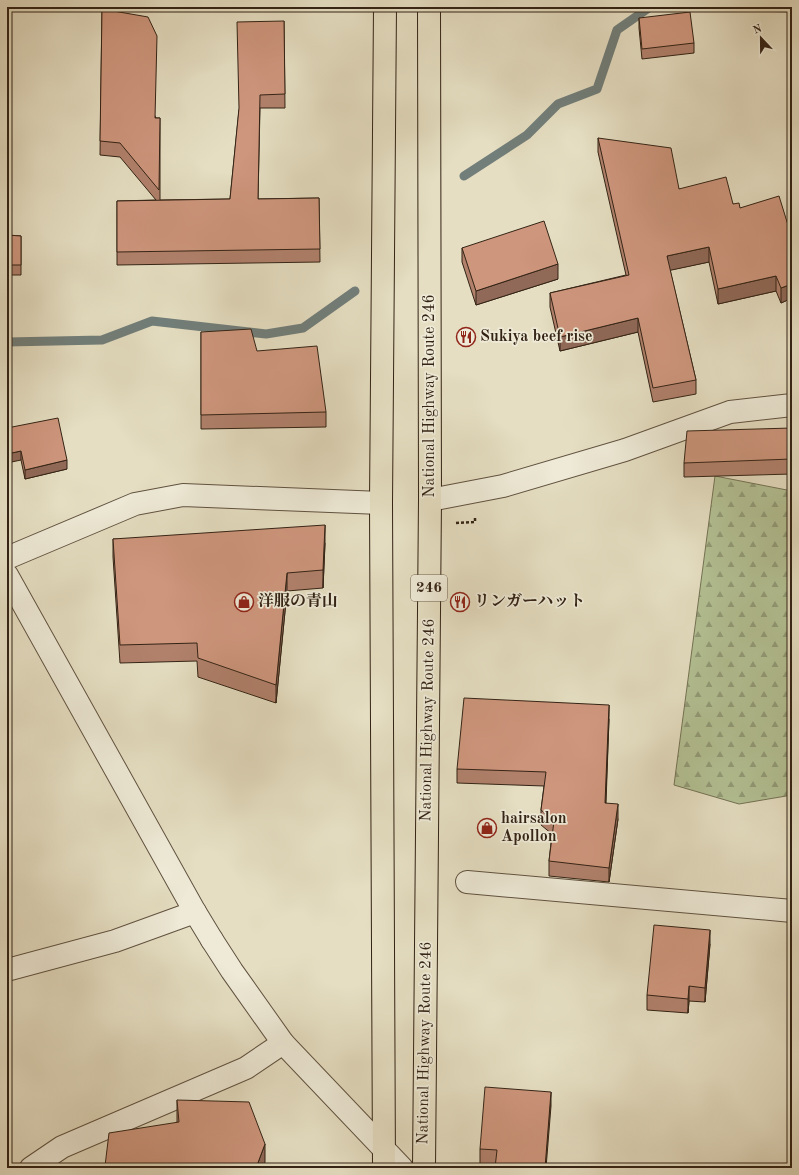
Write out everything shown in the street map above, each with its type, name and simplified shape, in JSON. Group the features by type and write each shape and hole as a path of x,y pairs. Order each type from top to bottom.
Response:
{"highway":[{"path":"384,1159 381,503 385,7"},
{"name":"National Highway Route 246","path":"424,1168 430,500 429,7"}],"street":[{"path":"430,500 503,486 625,450 730,412 792,405"},
{"path":"7,558 135,504 183,495 381,503"},
{"path":"7,575 195,912 232,971 283,1042 384,1159 402,1168"},
{"path":"467,882 792,911"},
{"path":"7,970 116,941 195,912"},
{"path":"31,1168 62,1147 246,1068 283,1042"}],"green space":[{"path":"715,476 792,491 792,795 739,804 674,785"}],"building":[{"path":"102,9 148,17 157,36 155,118 160,118 159,190 120,143 100,141"},
{"path":"690,12 694,43 642,49 639,18"},
{"path":"7,18 9,18 10,128 7,128"},
{"path":"284,21 285,94 260,95 258,199 319,198 320,249 117,252 117,201 230,199 239,108 237,22"},
{"path":"598,138 671,148 679,189 726,177 733,204 739,203 740,208 779,196 792,238 792,284 781,288 776,276 718,289 709,247 667,256 696,380 653,388 638,318 560,337 550,293 629,275"},
{"path":"544,221 558,264 476,291 462,248"},
{"path":"7,235 21,236 21,265 7,265"},
{"path":"251,329 257,351 317,346 326,412 201,415 201,332"},
{"path":"8,365 8,396 7,396"},
{"path":"58,418 67,460 25,470 21,451 7,454 7,428"},
{"path":"792,428 792,459 684,463 687,431"},
{"path":"325,525 323,570 287,573 276,685 198,658 197,643 120,645 113,539"},
{"path":"464,698 609,705 605,803 618,804 609,868 549,861 554,821 541,810 546,772 457,769"},
{"path":"654,925 710,930 705,988 689,986 688,999 647,995"},
{"path":"485,1087 551,1092 545,1168 495,1168 497,1150 480,1149"},
{"path":"177,1100 249,1102 265,1144 256,1168 52,1168 105,1166 109,1133 179,1122"}],"waterway":[{"path":"464,176 527,135 558,104 597,89 617,30 650,7"},
{"path":"750,7 792,8"},
{"path":"7,342 102,340 152,321 266,334 303,328 355,291"}],"place":[{"name":"Sukiya beef rise","path":"466,337"},
{"name":"洋服の青山","path":"244,602"},
{"name":"リンガーハット","path":"460,602"},
{"name":"hairsalon Apollon","path":"487,828"}]}
